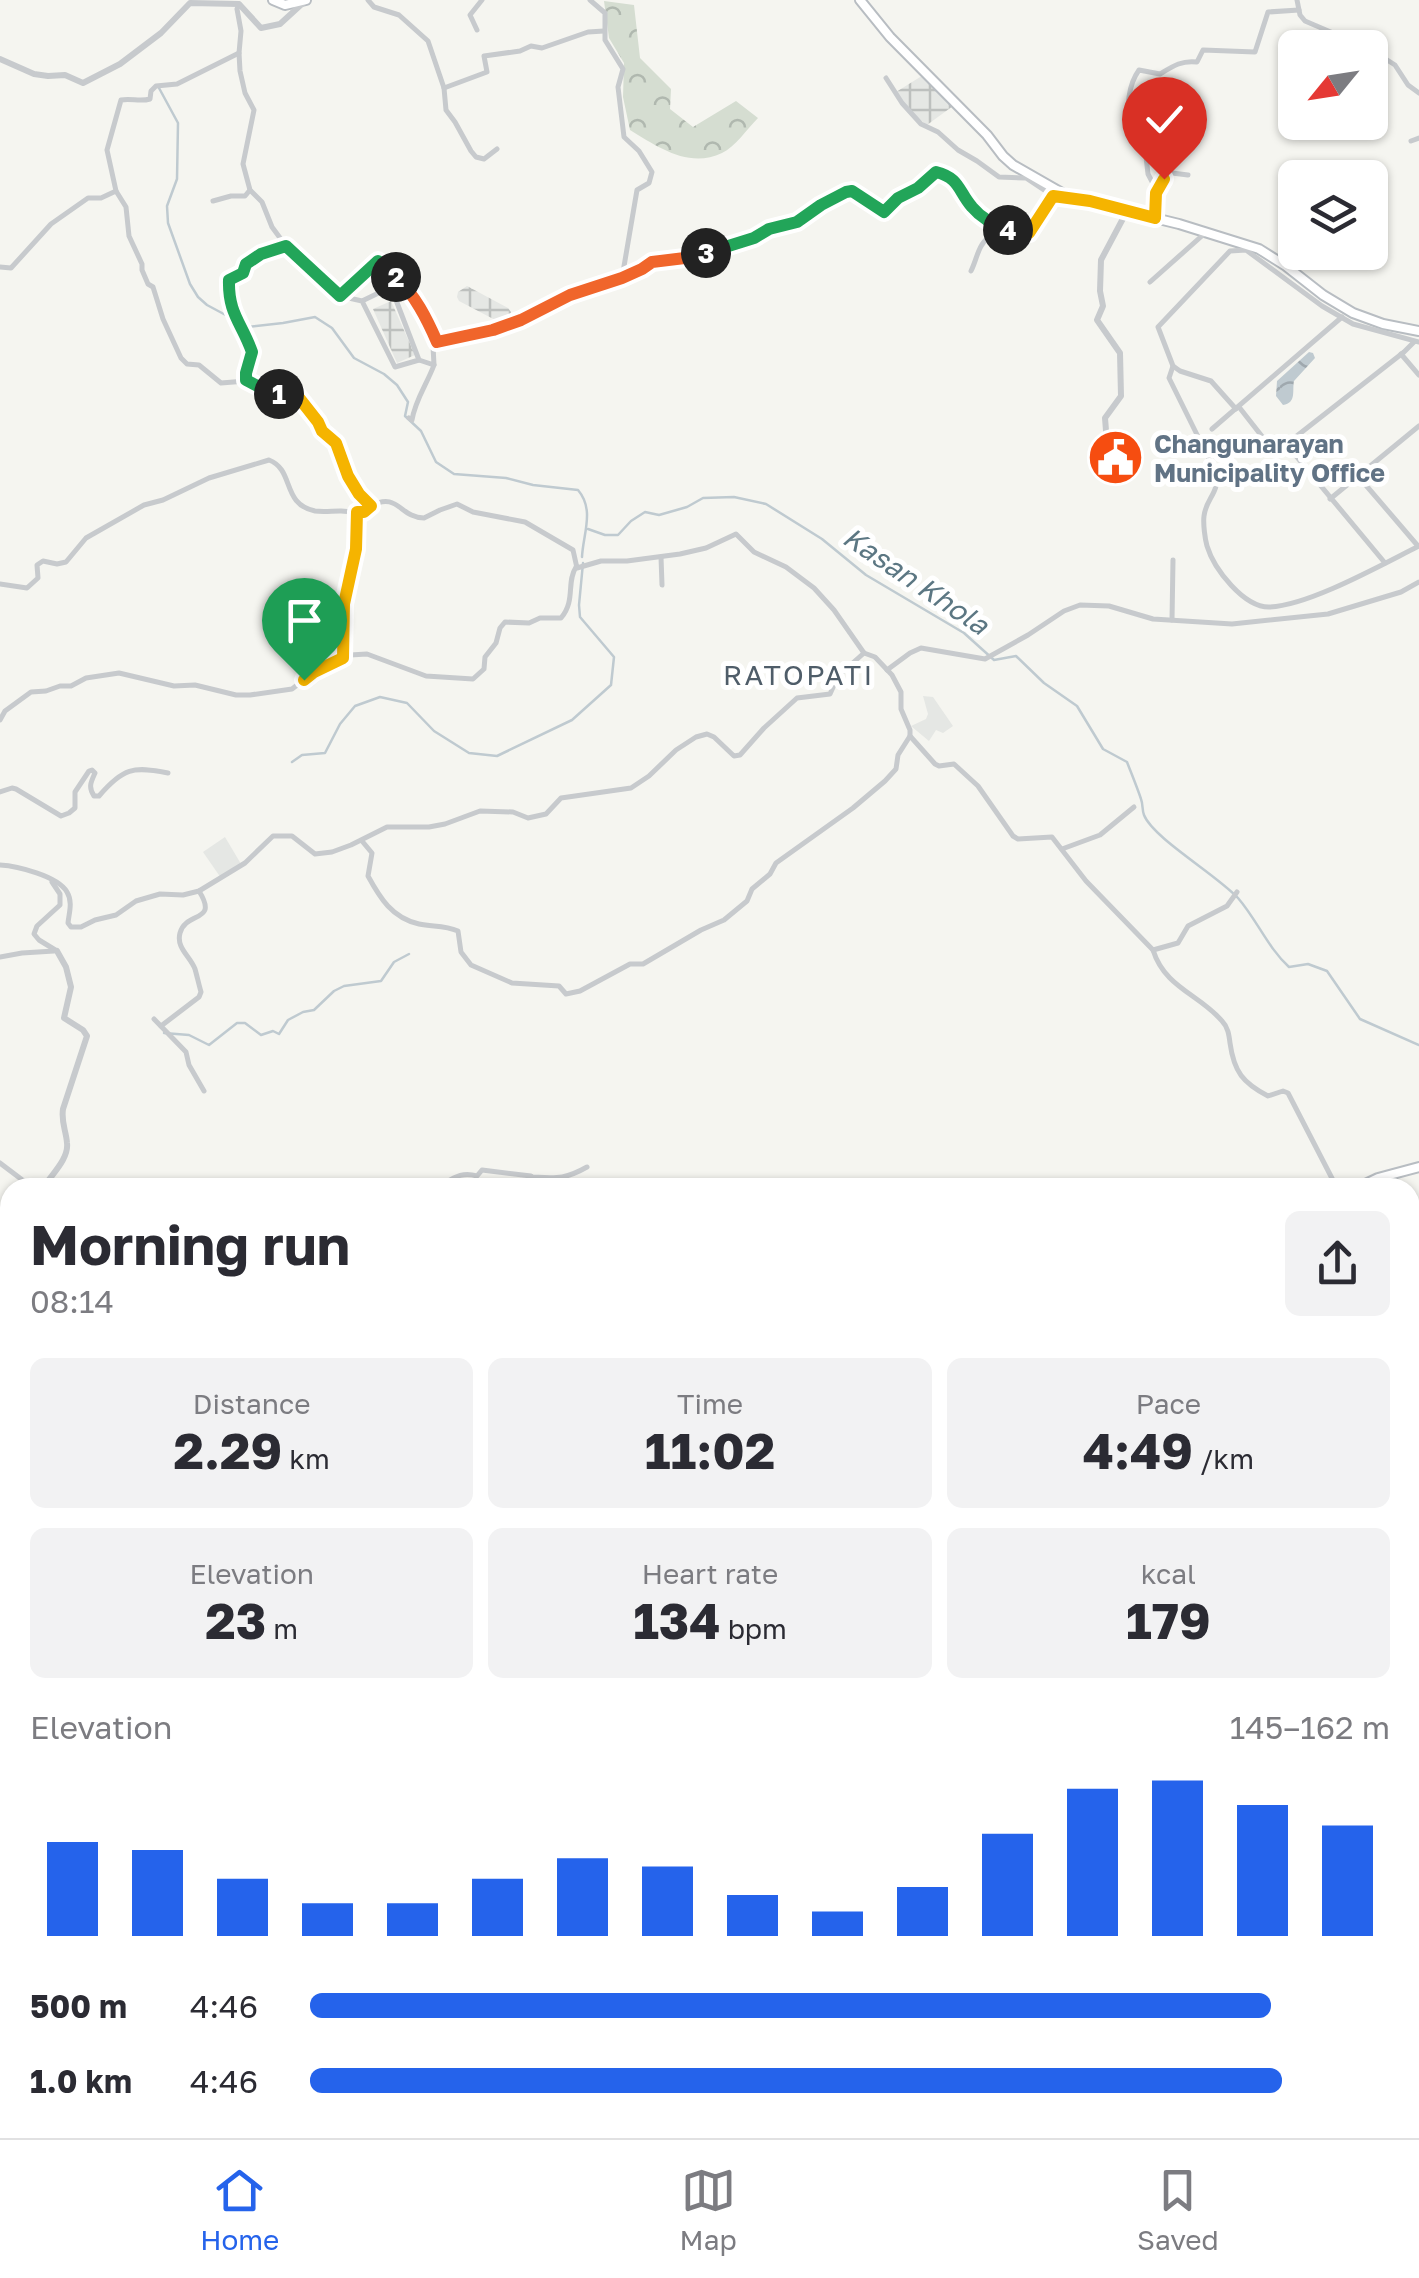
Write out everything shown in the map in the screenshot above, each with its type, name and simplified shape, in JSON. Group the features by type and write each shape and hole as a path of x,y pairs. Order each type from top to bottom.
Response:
{"main road":[{"path":"274,0 285,5 306,0"},
{"path":"860,0 890,37 1013,165 1069,197 1259,249 1323,295 1362,317 1419,331"},
{"path":"1378,1178 1419,1167"}],"street":[{"path":"0,59 34,74 65,75 84,83 120,64 190,3 239,4 260,28 280,24 306,0"},
{"path":"368,0 374,7 399,15 428,41 444,88 446,110 474,154 484,159 497,149"},
{"path":"477,30 470,14 482,0"},
{"path":"590,0 605,13 605,40 623,69 618,88 624,138 640,151 652,172 649,183 636,190 622,278"},
{"path":"1297,0 1301,18 1326,30"},
{"path":"239,4 239,52 245,93 254,110 243,164 250,190 262,202 272,228 286,246 340,296 362,301 391,288 419,360"},
{"path":"1157,190 1148,174 1145,148 1142,150 1128,133 1129,94 1134,76 1139,70 1160,74 1175,64 1197,62 1204,50 1255,52 1268,12 1299,10"},
{"path":"444,88 487,72 484,56 520,52 531,46 542,48 588,32 605,31"},
{"path":"239,52 177,84 156,86 150,99 121,100 107,150 116,191 126,208 129,236 182,358 188,364 199,364 222,383 246,380 273,394 296,394 322,431 336,443 348,476 371,506"},
{"path":"1388,59 1419,94"},
{"path":"886,78 921,124 999,177 1026,178 1053,196 1069,197"},
{"path":"1411,141 1419,138"},
{"path":"409,418 412,420 413,406 434,365 433,346 437,342 521,320 570,295 622,278 652,262 693,257 754,238 769,229 797,222 846,192 852,191 884,212 936,172 952,178 984,219 1012,232 1032,230"},
{"path":"1155,218 1159,185 1172,173 1188,175"},
{"path":"213,201 245,196 250,190"},
{"path":"0,267 11,268 51,224 88,198 102,198 116,191"},
{"path":"971,271 980,246 989,237 1028,236 1053,196"},
{"path":"1106,443 1105,418 1121,396 1120,353 1097,320 1103,306 1101,260 1127,210"},
{"path":"1150,282 1207,232"},
{"path":"246,380 252,352 232,312 229,280 243,273 246,264 261,254 286,246"},
{"path":"1246,250 1353,324 1417,342 1274,454 1211,381 1172,366 1159,324 1230,251 1246,250"},
{"path":"340,296 378,261 404,285 428,320 437,342"},
{"path":"362,301 395,367 419,360 434,365"},
{"path":"1212,429 1342,317"},
{"path":"1401,354 1419,376"},
{"path":"1172,366 1169,378 1216,473 1218,485 1204,514 1207,546 1222,577 1244,597 1266,608 1290,604 1419,547 1358,476"},
{"path":"1330,499 1419,426"},
{"path":"1286,444 1385,563"},
{"path":"0,584 27,588 38,578 37,565 43,560 66,562 86,538 144,505 209,478 269,460 283,470 291,496 314,511 364,512 379,502 390,501 408,515 424,518 458,504 473,512 525,522 573,550 578,568"},
{"path":"343,658 344,604 356,549 357,512"},
{"path":"0,720 5,711 31,692 119,673 174,686 194,684 250,695 292,688 343,658 367,654 426,676 473,679 484,669 485,657 506,622 561,618 571,601 574,567 706,548 736,534 754,552 786,567 814,588 864,653 876,657 887,670 901,692 900,708 910,736 898,755 896,768 884,781 776,862 770,874 752,889 747,901 724,920 644,964 630,964 580,991 566,994 559,986 512,983 471,964 461,952 458,931 419,924 388,909 368,876 372,853 361,840"},
{"path":"660,557 662,585"},
{"path":"1172,620 1173,560"},
{"path":"887,670 921,648 985,659 1080,605 1109,606 1153,618 1232,624 1318,616 1401,592 1419,582"},
{"path":"0,865 64,887 71,907 68,924 81,928 95,920 116,916 136,901 160,894 198,891 245,863 273,836 292,836 315,854 332,852 387,827 429,827 480,811 513,812 530,818 546,814 561,798 631,788 696,737 707,734 734,756 740,755 797,698 830,694 838,676 864,653"},
{"path":"910,736 935,764 954,764 978,786 1013,836 1052,837 1086,881 1153,950 1157,964 1170,980 1224,1022 1240,1076 1250,1087 1268,1096 1288,1093 1332,1178"},
{"path":"0,792 16,789 60,816 75,808 75,792 88,771 95,773 90,784 94,796 139,767 168,773"},
{"path":"1062,849 1100,835 1134,807"},
{"path":"50,880 60,894 60,905 37,926 34,934 57,951 66,967 71,987 64,1018 86,1036 63,1109 67,1153 50,1178"},
{"path":"161,1026 201,992 193,964 180,948 179,938 185,924 201,916 206,908 198,891"},
{"path":"1153,950 1178,943 1188,926 1227,906 1237,892"},
{"path":"0,958 22,952 57,951"},
{"path":"154,1019 186,1052 204,1091"},
{"path":"564,1178 587,1167"},
{"path":"454,1178 463,1174 477,1176 482,1170 557,1178"}],"shaded area":[{"path":"925,74 953,106 927,125 908,110 896,92"},
{"path":"467,286 508,308 510,317 501,323 459,301 458,292"},
{"path":"391,301 415,355 397,363 373,309"},
{"path":"923,696 933,697 953,726 943,733 936,730 929,741 911,726 928,714"},
{"path":"225,837 241,864 221,878 203,852"}],"green space":[{"path":"604,1 634,5 640,58 671,89 670,109 693,127 736,101 758,118 732,147 710,157 686,157 630,130 623,97 624,63 609,38"}],"water":[{"path":"1309,352 1315,358 1294,381 1292,399 1283,405 1276,396 1277,381"}],"waterway":[{"path":"159,88 178,123 177,179 167,206 168,223 198,297 248,327 315,317 332,328 354,358 397,385 408,402 405,416 421,431 436,462 454,474 578,490 587,514 582,557"},
{"name":"Kasan Khola","path":"588,529 618,535 645,512 659,515 703,498 734,497 766,504 822,539 866,575 964,633 994,660 1016,656 1044,683 1077,706 1103,749 1127,762 1150,824 1238,898 1289,967 1308,964 1327,971 1360,1019 1419,1045"},
{"name":"Kasan Khola","path":"292,762 302,755 325,753 355,706 380,697 407,703 434,731 469,753 497,756 572,720 611,685 614,657 580,617 583,563"},
{"path":"164,1033 189,1035 209,1045 237,1023 245,1023 261,1035 273,1031 279,1034 288,1020 314,1010 334,991 381,981 394,962 409,954"}],"place":[{"name":"Changunarayan Municipality Office","path":"1115,458"}],"district":[{"name":"RATOPATI","path":"799,675"}],"route":[{"path":"304,680 343,658 344,604 356,549 357,512 371,506 348,476 336,443 322,431 296,394 273,394 246,380 252,352 232,312 229,280 243,273 246,264 261,254 286,246 340,296 378,261 404,285 428,320 437,342 521,320 570,295 622,278 652,262 693,257 754,238 769,229 797,222 846,192 852,191 884,212 928,177 944,173 984,219 1012,232 1029,233 1053,196 1155,218 1156,193 1164,179"}]}
